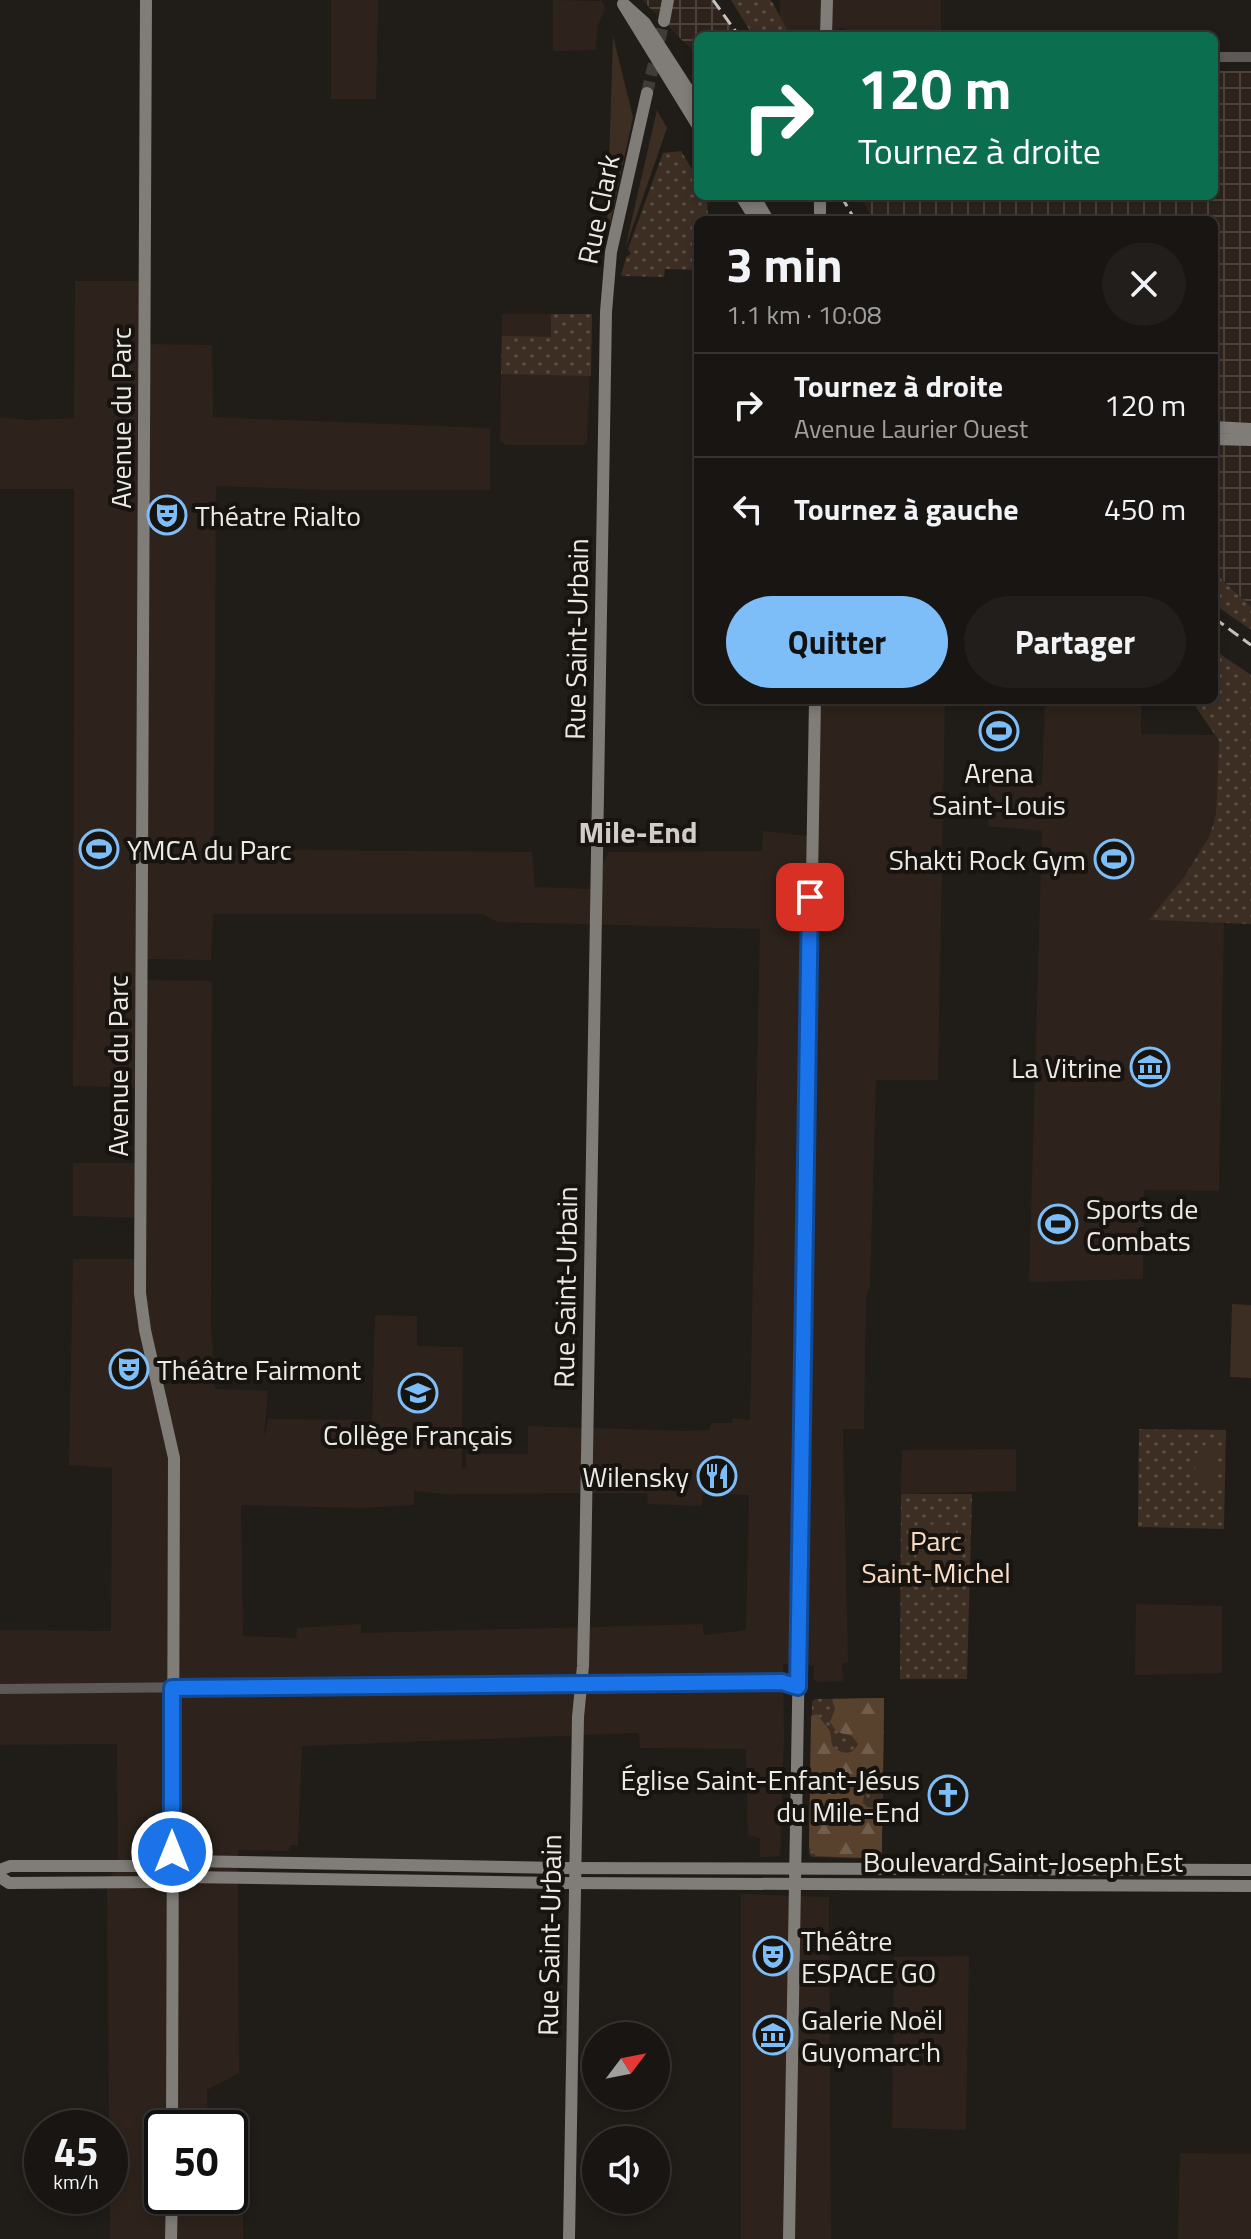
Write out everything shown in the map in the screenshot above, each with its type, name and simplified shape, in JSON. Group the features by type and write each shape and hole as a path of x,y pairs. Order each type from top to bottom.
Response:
{"main road":[{"name":"Avenue du Parc","path":"146,0 140,1293 145,1330 174,1458 172,2110"},
{"path":"664,21 668,0"},
{"path":"826,32 827,0"},
{"path":"621,2 645,23 694,99"},
{"path":"621,2 694,120"},
{"name":"Rue Clark","path":"605,336 608,269 647,93"},
{"name":"Rue Saint-Urbain","path":"569,2239 575,1868 586,1558 605,336"},
{"path":"1218,427 1251,429"},
{"path":"1218,439 1251,440"},
{"path":"789,2239 815,704"},
{"name":"Boulevard Saint-Joseph Est","path":"0,1870 10,1866 158,1866 186,1861 575,1868 1251,1870"},
{"name":"Boulevard Saint-Joseph Est","path":"0,1877 9,1883 158,1882 186,1877 575,1883 1251,1886"},
{"path":"171,2239 172,2214"}],"street":[{"path":"1218,57 1251,57"},
{"path":"0,1689 782,1682 798,1687"}],"shaded area":[{"path":"331,0 378,0 376,99 331,99"},
{"path":"553,0 602,1 605,9 597,27 596,50 553,51"},
{"path":"642,0 712,0 736,32 694,32 694,52"},
{"path":"780,0 941,0 941,32 851,32 842,28 828,32 788,32 780,19"},
{"path":"1218,71 1251,71 1251,607 1218,576 1218,216 871,216 862,200 1218,200"},
{"path":"75,281 147,281 146,344 212,345 213,417 490,428 490,490 216,486 214,849 532,852 535,887 594,889 595,877 609,852 762,851 763,831 808,836 812,704 945,704 938,1080 876,1080 870,1285 866,1298 864,1429 843,1429 848,1662 842,1664 843,1681 817,1682 814,1680 814,1666 783,1664 780,1856 760,1857 760,1838 748,1835 746,1749 640,1748 639,1733 302,1746 298,1845 291,1845 288,1851 238,1850 239,2073 207,2090 208,2110 144,2110 144,2214 243,2214 243,2239 110,2239 110,2214 128,2214 128,2110 109,2110 107,1882 118,1865 117,1744 0,1745 0,1630 111,1631 112,1468 69,1465 73,1259 140,1259 140,1218 73,1216 73,1163 141,1163 141,1088 73,1086 74,489 0,489 0,417 28,420 74,418","holes":["213,914 483,914 497,922 760,929 750,1420 733,1418 732,1423 711,1423 710,1430 687,1431 528,1426 528,1454 466,1454 466,1468 462,1468 463,1347 417,1346 417,1316 375,1315 372,1420 268,1419 264,1438 268,1391 215,1389 211,1325 212,981 145,980 145,959 211,960","414,1491 443,1494 647,1493 648,1504 702,1506 703,1494 749,1495 746,1630 704,1635 703,1624 361,1633 361,1624 297,1628 296,1638 243,1636 241,1505 361,1508 414,1505"]},
{"path":"502,314 592,314 587,442 584,445 506,445 500,442"},
{"path":"1045,704 1141,704 1141,734 1214,735 1219,741 1216,814 1210,835 1184,877 1150,920 1224,923 1219,1191 1144,1190 1143,1279 1029,1282 1042,831 988,826 989,783 1042,785"},
{"path":"1016,1449 1016,1491 901,1494 902,1450"},
{"path":"1136,1604 1222,1606 1222,1673 1135,1675"},
{"path":"741,1894 829,1897 831,2239 741,2239"},
{"path":"969,1956 966,2130 892,2128 894,1957"},
{"path":"1180,2153 1251,2154 1251,2239 1178,2239"}],"green space":[{"path":"731,0 771,0 788,32 751,32"},
{"path":"613,36 633,117 609,229 607,228"},
{"path":"657,110 667,128 625,249"},
{"path":"681,151 694,172 694,200 707,200 708,216 694,216 694,270 665,269 664,277 621,276 626,257 631,254 628,249 663,153"},
{"path":"551,314 592,314 591,376 501,374 502,336 551,337"},
{"path":"1218,576 1251,607 1251,630 1218,607"},
{"path":"1218,653 1251,675 1251,924 1149,920 1184,877 1210,835 1216,814 1219,741 1196,704 1218,704"},
{"path":"1232,1304 1251,1305 1251,1378 1230,1377"},
{"path":"1139,1429 1226,1430 1224,1529 1138,1527"},
{"path":"1215,1438 1215,1493 1194,1473 1196,1463 1193,1457"},
{"name":"Parc Saint-Michel","path":"901,1494 972,1494 967,1679 900,1679"},
{"path":"917,1524 956,1525 955,1588 916,1587"},
{"path":"884,1698 882,1859 812,1857 809,1854 812,1702 815,1699"},
{"path":"884,1698 883,1775 871,1791 864,1792 863,1803 867,1807 882,1809 882,1852 874,1853 869,1858 816,1856 809,1848 811,1716 817,1714 830,1731 835,1748 849,1752 858,1744 852,1736 837,1732 830,1722 835,1709 832,1699"}],"tunnel":[{"path":"647,93 664,21"}],"railway":[{"path":"713,0 736,32"},
{"path":"843,200 853,216"},
{"path":"1218,621 1251,645"}],"place":[{"name":"Théatre Rialto","path":"167,515"},
{"name":"Arena Saint-Louis","path":"999,731"},
{"name":"YMCA du Parc","path":"99,849"},
{"name":"Shakti Rock Gym","path":"1114,859"},
{"name":"La Vitrine","path":"1150,1067"},
{"name":"Sports de Combats","path":"1058,1224"},
{"name":"Théâtre Fairmont","path":"129,1369"},
{"name":"Collège Français","path":"418,1393"},
{"name":"Wilensky","path":"717,1476"},
{"name":"Église Saint-Enfant-Jésus du Mile-End","path":"948,1795"},
{"name":"Théâtre ESPACE GO","path":"773,1956"},
{"name":"Galerie Noël Guyomarc'h","path":"773,2035"}],"district":[{"name":"Mile-End","path":"638,832"}],"route":[{"path":"172,1852 172,1688 698,1682 782,1682 798,1687 810,897"}]}
